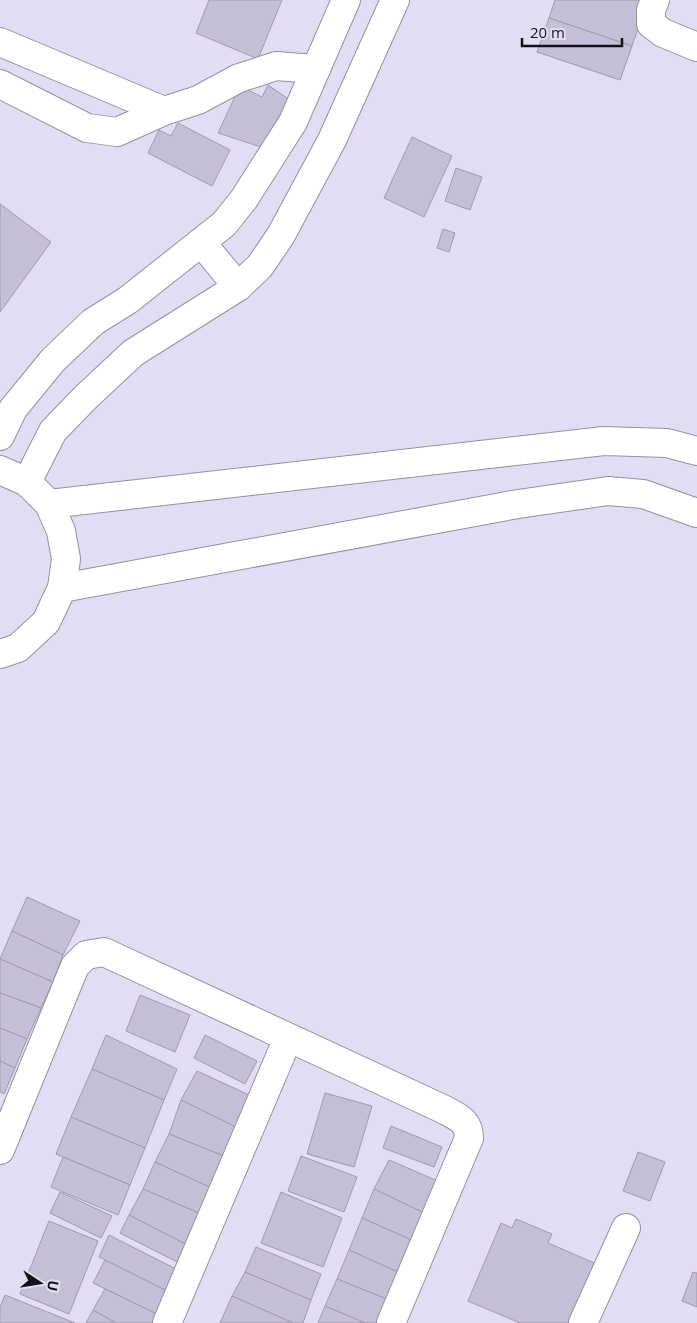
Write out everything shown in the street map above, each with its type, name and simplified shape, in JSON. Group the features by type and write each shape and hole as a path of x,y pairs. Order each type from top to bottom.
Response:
{"street":[{"path":"0,436 13,409 53,360 93,322 128,300 224,224 244,199 293,122 346,0"},
{"path":"28,482 53,431 92,390 133,353 238,287 260,266 285,227 332,140 395,0"},
{"path":"655,0 651,10 651,24 663,33 697,47"},
{"path":"0,42 164,111"},
{"path":"26,53 4,86 87,128 117,132 164,111 198,100 238,78 276,66 316,69"},
{"path":"201,242 238,287"},
{"path":"49,504 604,441 667,443 697,450"},
{"path":"0,470 28,482 49,504 61,530 66,559 62,588 46,622 18,648 0,654"},
{"path":"62,588 518,504 608,491 643,494 697,513"},
{"path":"0,1150 75,966 86,955 104,952 444,1109 464,1121 469,1129 469,1138 391,1323"},
{"path":"167,1323 288,1038"},
{"path":"584,1323 626,1228"}],"building":[{"path":"209,0 282,0 258,59 196,33"},
{"path":"555,0 648,0 632,46 549,18"},
{"path":"549,18 632,46 620,80 537,52"},
{"path":"268,85 290,100 264,148 218,133 240,86 262,97"},
{"path":"178,123 230,150 212,186 148,153 159,130 171,136"},
{"path":"412,137 452,156 424,217 384,198"},
{"path":"456,168 482,177 470,210 445,201"},
{"path":"0,204 51,242 0,312"},
{"path":"443,229 455,233 449,252 437,248"},
{"path":"27,897 80,921 63,955 12,931"},
{"path":"12,931 63,955 53,982 0,959"},
{"path":"0,959 53,982 41,1008 0,993"},
{"path":"0,993 41,1008 27,1039 0,1028"},
{"path":"140,995 190,1015 175,1052 126,1031"},
{"path":"0,1028 27,1039 15,1068 0,1061"},
{"path":"106,1035 177,1069 164,1100 92,1069"},
{"path":"205,1035 257,1061 245,1084 194,1058"},
{"path":"0,1061 15,1068 4,1094 0,1092"},
{"path":"92,1069 164,1100 145,1148 71,1117"},
{"path":"197,1071 258,1099 244,1131 181,1100"},
{"path":"325,1093 372,1106 354,1167 307,1154"},
{"path":"181,1100 244,1131 231,1159 169,1134"},
{"path":"71,1117 145,1148 130,1185 56,1154"},
{"path":"391,1126 442,1147 434,1167 383,1148"},
{"path":"169,1134 231,1159 218,1191 155,1162"},
{"path":"638,1152 665,1162 650,1201 623,1191"},
{"path":"301,1156 357,1177 344,1212 288,1191"},
{"path":"63,1157 130,1185 118,1215 51,1187"},
{"path":"389,1160 440,1182 426,1214 374,1189"},
{"path":"155,1162 218,1191 208,1217 143,1189"},
{"path":"143,1189 208,1217 195,1249 129,1215"},
{"path":"374,1189 426,1214 414,1241 362,1218"},
{"path":"60,1192 112,1216 101,1238 50,1213"},
{"path":"281,1192 342,1218 323,1267 261,1243"},
{"path":"129,1215 195,1249 187,1267 120,1233"},
{"path":"362,1218 414,1241 400,1273 349,1250"},
{"path":"516,1219 552,1234 548,1243 599,1265 574,1323 520,1323 468,1301 501,1223 512,1228"},
{"path":"49,1221 98,1241 69,1314 20,1294"},
{"path":"109,1235 182,1272 171,1293 99,1257"},
{"path":"256,1247 321,1274 311,1300 245,1272"},
{"path":"349,1250 400,1273 389,1300 337,1279"},
{"path":"105,1260 171,1293 159,1315 93,1283"},
{"path":"245,1272 311,1300 303,1323 293,1323 232,1296"},
{"path":"693,1272 697,1273 697,1307 682,1301"},
{"path":"337,1279 389,1300 379,1323 365,1323 325,1306"},
{"path":"105,1289 159,1315 154,1323 116,1323 93,1310"},
{"path":"5,1295 75,1323 0,1323 0,1307"},
{"path":"232,1296 293,1323 220,1323"},
{"path":"325,1306 365,1323 318,1323"},
{"path":"93,1310 116,1323 86,1323"}]}
